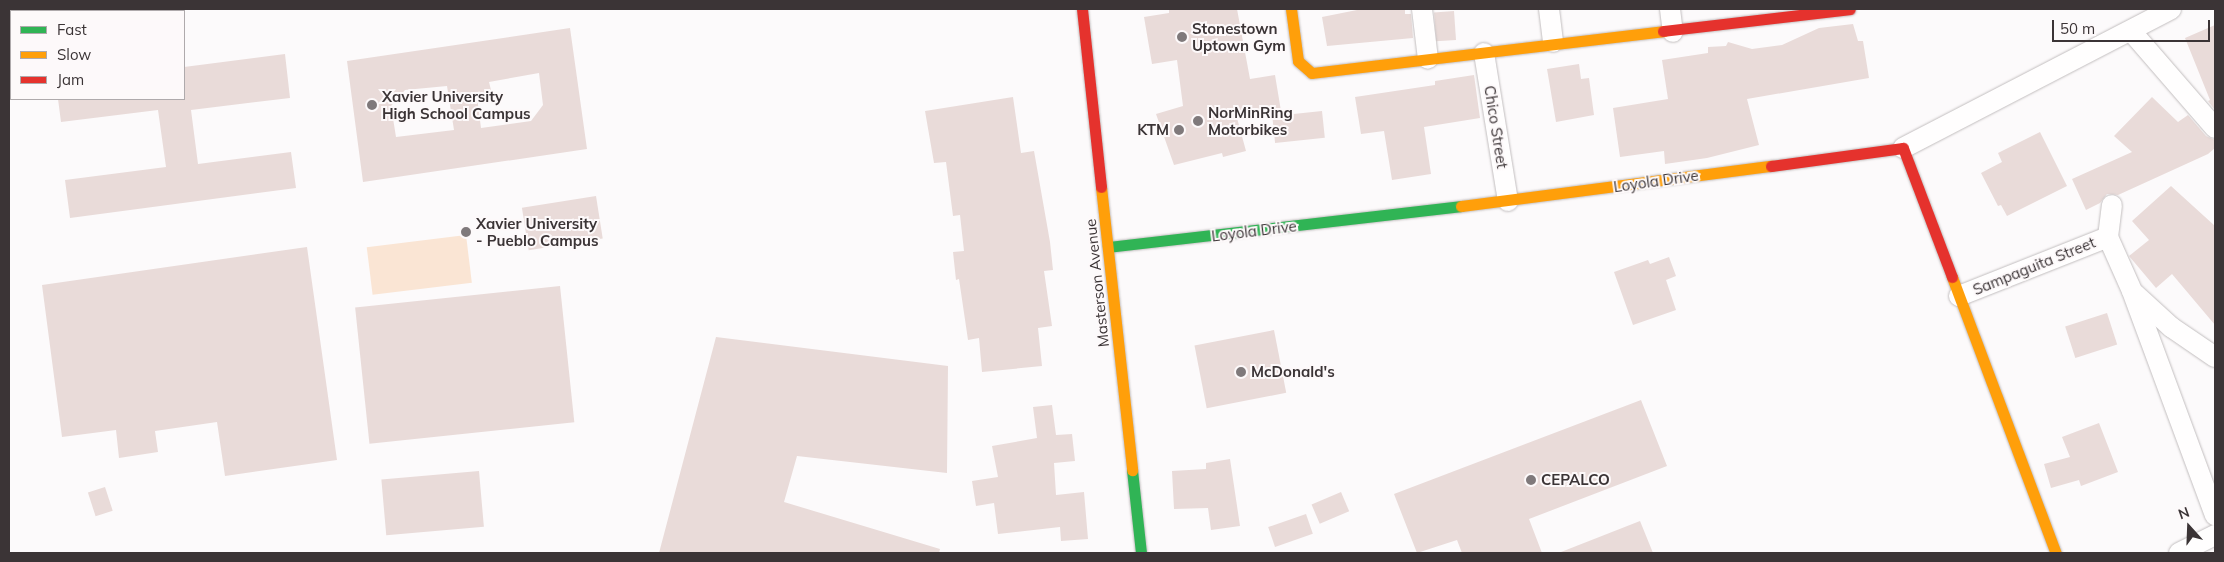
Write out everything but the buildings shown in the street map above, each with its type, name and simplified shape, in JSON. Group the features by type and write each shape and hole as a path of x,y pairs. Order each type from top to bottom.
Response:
{"street":[{"name":"Masterson Avenue","path":"1082,9 1141,553"},
{"path":"1291,9 1298,61 1312,73 1484,53 1553,42 1673,32 1850,9"},
{"path":"1422,9 1428,59"},
{"path":"1549,9 1553,42"},
{"path":"1670,9 1673,32"},
{"name":"Loyola Drive","path":"1108,247 1508,202 1903,148 2171,9"},
{"path":"2131,31 2215,128"},
{"name":"Chico Street","path":"1484,53 1508,202"},
{"path":"1903,148 2056,553"},
{"name":"Sampaguita Street","path":"1959,296 2108,237 2112,205"},
{"path":"2108,237 2132,290 2215,515"},
{"path":"2132,290 2171,327 2215,357"},
{"path":"2179,553 2215,535"}],"shaded area":[{"path":"466,235 472,283 373,295 367,247"}],"traffic: fast":[{"path":"1108,247 1461,206"},
{"path":"1132,470 1141,553"}],"traffic: slow":[{"path":"1291,9 1298,61 1312,73 1663,31"},
{"path":"1461,206 1771,166"},
{"path":"1101,187 1132,470"},
{"path":"1952,277 2056,553"}],"traffic: jam":[{"path":"1082,9 1101,187"},
{"path":"1663,31 1850,9"},
{"path":"1771,166 1903,148 1952,277"}],"place":[{"name":"Stonestown Uptown Gym","path":"1182,37"},
{"name":"Xavier University High School Campus","path":"372,105"},
{"name":"NorMinRing Motorbikes","path":"1198,121"},
{"name":"KTM","path":"1179,130"},
{"name":"Xavier University - Pueblo Campus","path":"466,232"},
{"name":"McDonald's","path":"1241,372"},
{"name":"CEPALCO","path":"1531,480"}]}
